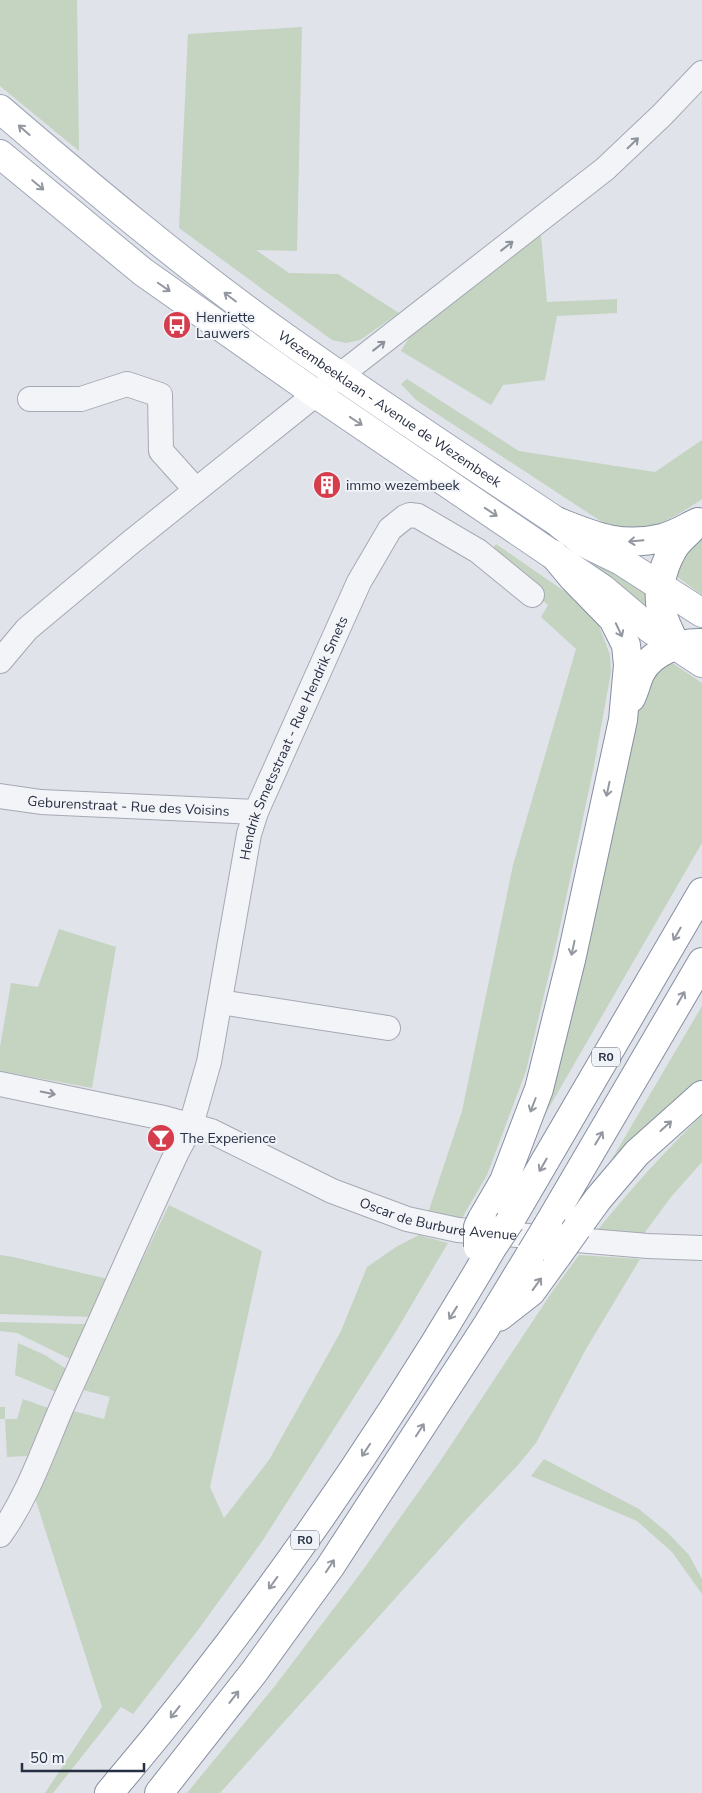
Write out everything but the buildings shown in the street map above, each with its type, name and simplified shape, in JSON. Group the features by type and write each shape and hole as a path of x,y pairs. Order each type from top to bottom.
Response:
{"main road":[{"name":"Wezembeeklaan - Avenue de Wezembeek","path":"0,109 101,196 227,295 341,376 556,521 584,543 621,561 702,613"},
{"name":"Wezembeeklaan - Avenue de Wezembeek","path":"0,154 143,272 316,394 604,589 649,628 689,644 702,663"},
{"path":"556,521 602,539 625,542 664,538 700,520"},
{"path":"623,720 642,671 656,655 689,644 665,621 660,603 660,585 667,562 676,545 700,520"},
{"path":"483,1255 478,1227 504,1181 539,1089 571,960 623,720 628,665 626,645 613,619 573,578 553,554"},
{"name":"R0","path":"109,1793 227,1646 302,1544 388,1418 483,1255 510,1221 702,892"},
{"name":"R0","path":"159,1793 254,1672 330,1568 486,1327 544,1254 548,1225 702,962"},
{"path":"544,1254 577,1228 598,1199 637,1153 702,1095"}],"street":[{"path":"0,661 27,629 196,490 605,169 662,115 702,73"},
{"path":"30,399 81,399 127,384 160,395 161,451 196,490"},
{"name":"Hendrik Smetsstraat - Rue Hendrik Smets","path":"2,1530 17,1511 30,1484 92,1338 191,1125 210,1062 246,848 256,812 351,598 382,540 398,521 410,515 418,516 478,551 532,595"},
{"name":"Geburenstraat - Rue des Voisins","path":"0,796 41,802 256,812"},
{"path":"220,1002 388,1028"},
{"name":"Oscar de Burbure Avenue","path":"0,1084 152,1115 191,1125 220,1136 332,1191 407,1219 458,1230 648,1246 702,1248"}],"green space":[{"path":"0,0 77,0 79,151 0,86"},
{"path":"302,27 297,251 256,250 289,273 338,274 399,313 360,340 346,343 332,340 179,228 188,34"},
{"path":"541,235 547,302 617,299 617,313 557,316 545,380 503,385 491,405 401,351 412,333"},
{"path":"407,379 519,451 655,472 702,440 702,499 668,520 639,531 632,531 602,522 416,400 401,384"},
{"path":"383,415 652,595 655,614 366,422"},
{"path":"702,529 702,595 672,573"},
{"path":"496,544 577,600 598,623 610,655 611,672 594,766 558,936 526,1071 487,1175 462,1218 428,1213 462,1111 513,865 576,649 541,617 548,605 489,554"},
{"path":"668,660 702,683 702,843 532,1137 640,695 646,681"},
{"path":"59,929 116,947 92,1088 0,1071 0,1047 11,983 38,987"},
{"path":"702,1006 702,1081 648,1130 589,1198"},
{"path":"702,1115 702,1162 671,1197 643,1235 596,1232 647,1172"},
{"path":"169,1205 262,1251 210,1487 224,1518 269,1460 341,1331 367,1267 396,1247 419,1235 448,1243 395,1333 263,1540 198,1630 133,1714 121,1707 53,1793 45,1793 102,1707 34,1495 73,1411 104,1419 110,1397 83,1390 114,1318"},
{"path":"0,1255 108,1279 92,1317 0,1314"},
{"path":"579,1255 640,1259 586,1349 536,1443 220,1793 187,1793 274,1687 360,1574 439,1463 552,1292"},
{"path":"0,1322 88,1324 72,1360 17,1333 0,1331"},
{"path":"18,1343 45,1355 68,1370 56,1392 15,1375"},
{"path":"23,1399 48,1408 27,1456 7,1457 5,1419 17,1419"},
{"path":"0,1407 5,1407 5,1419 0,1419"},
{"path":"544,1459 639,1509 668,1533 689,1555 702,1579 702,1594 672,1552 637,1521 531,1476"}],"place":[{"name":"Henriette Lauwers","path":"177,325"},
{"name":"immo wezembeek","path":"327,485"},
{"name":"The Experience","path":"161,1138"}]}
